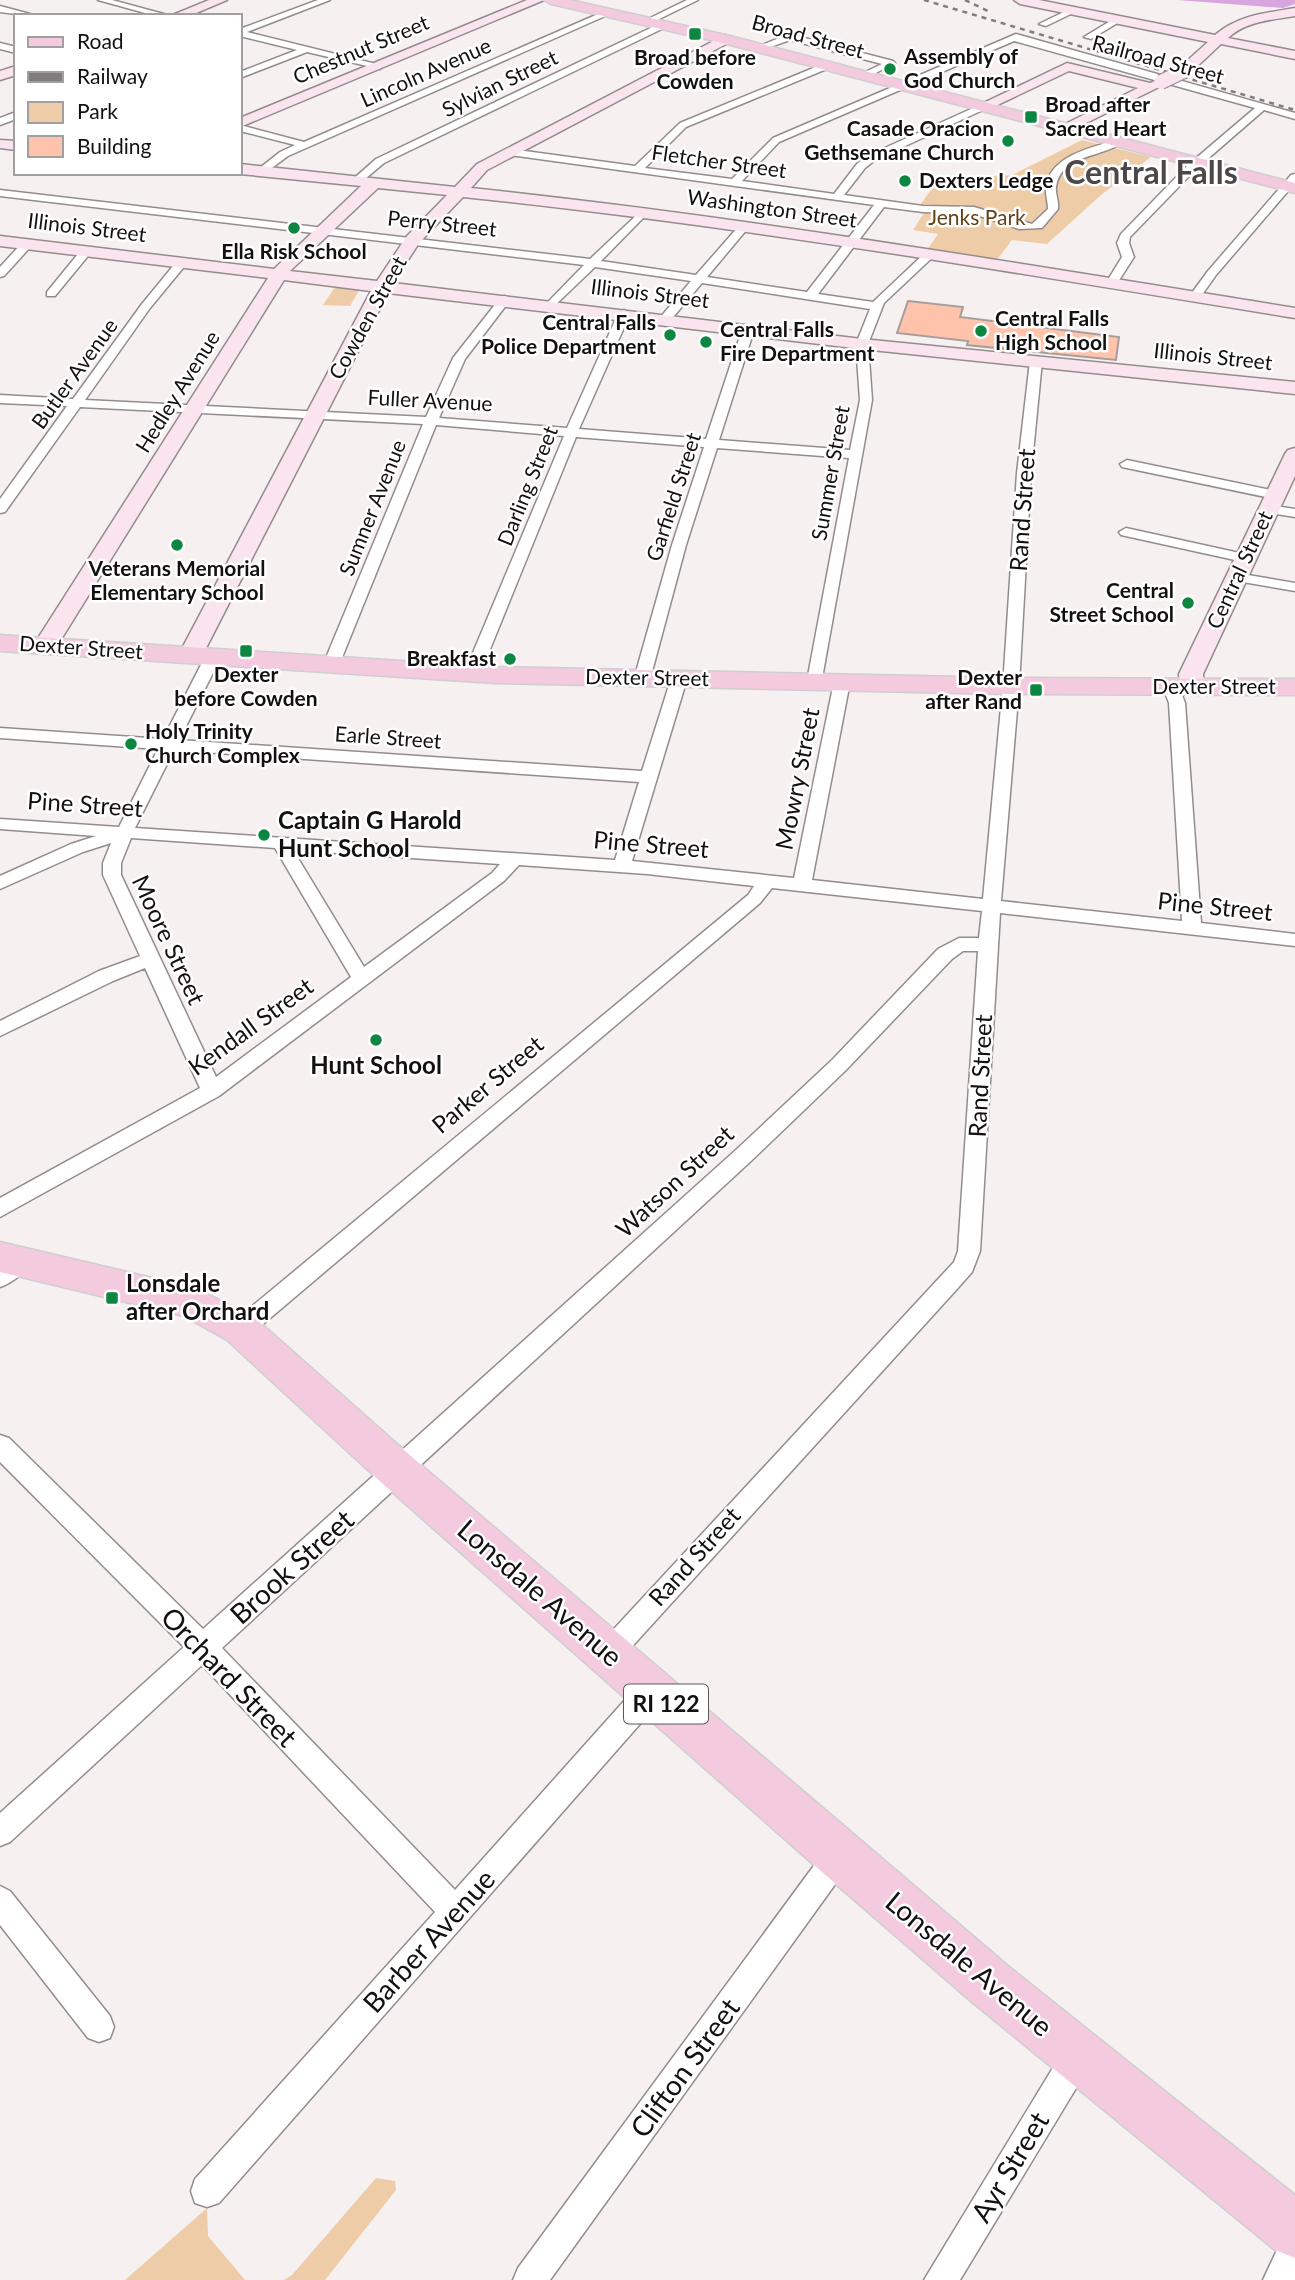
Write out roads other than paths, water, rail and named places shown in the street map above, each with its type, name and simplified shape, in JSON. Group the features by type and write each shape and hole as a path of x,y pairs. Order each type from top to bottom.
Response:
{"main road":[{"name":"Broad Street","path":"559,1 725,39 1117,144 1292,184"},
{"name":"Dexter Street","path":"0,643 472,674 1011,686 1295,687"},
{"name":"Lonsdale Avenue","path":"7,1265 146,1290 195,1304 241,1329 398,1471 839,1855 990,1984 1295,2230"}],"street":[{"path":"102,0 159,14"},
{"path":"182,14 221,0"},
{"path":"242,32 326,0"},
{"name":"Chestnut Street","path":"242,125 538,0"},
{"name":"Sylvian Street","path":"365,182 380,161 655,23 694,0"},
{"path":"1020,0 1295,55"},
{"path":"0,9 19,14"},
{"path":"1044,24 1075,10"},
{"path":"1064,130 1184,71 1228,29 1246,21 1295,12"},
{"name":"Lincoln Avenue","path":"261,172 276,159 305,145 608,13"},
{"path":"1088,37 1120,19"},
{"path":"242,34 377,66"},
{"path":"759,48 789,37 890,63 864,76"},
{"name":"Railroad Street","path":"901,86 1014,37 1295,116"},
{"name":"Cowden Street","path":"201,657 313,415 383,285 413,240 482,167 725,39"},
{"path":"242,74 307,50"},
{"path":"837,197 867,160 1085,58"},
{"path":"637,170 683,125 826,66"},
{"path":"1067,67 1156,85"},
{"path":"734,183 772,142 901,86"},
{"path":"1112,283 1128,259 1123,243 1125,236 1196,163 1262,107"},
{"path":"242,127 305,145"},
{"name":"Fletcher Street","path":"510,152 923,209 993,214 1018,225 1038,226 1053,209 1051,187 1063,166 1072,160 1117,144"},
{"name":"Washington Street","path":"242,169 642,213 930,254 1295,313"},
{"name":"Hedley Avenue","path":"45,646 280,273 290,260 324,230 365,182"},
{"path":"1195,297 1208,278 1292,184"},
{"name":"Perry Street","path":"0,193 592,263 877,306"},
{"path":"810,296 881,203"},
{"path":"551,305 642,213"},
{"path":"665,319 743,228"},
{"name":"Illinois Street","path":"0,240 862,344 1295,388"},
{"path":"0,274 27,244"},
{"path":"51,295 86,251"},
{"name":"Summer Street","path":"815,681 866,400 862,344 877,306 930,254"},
{"name":"Butler Avenue","path":"0,509 146,306 182,262"},
{"name":"Sumner Avenue","path":"331,665 431,421 465,349 505,299"},
{"name":"Darling Street","path":"472,674 572,430 624,314"},
{"name":"Garfield Street","path":"642,679 679,545 748,330"},
{"name":"Rand Street","path":"608,1653 964,1266 972,1230 988,944 1011,686 1024,473 1036,361"},
{"name":"Fuller Avenue","path":"0,399 572,430 857,455"},
{"name":"Central Street","path":"1192,929 1177,703 1182,687 1191,674 1295,454"},
{"path":"1127,464 1271,502 1295,513"},
{"path":"1126,532 1295,587"},
{"name":"Moore Street","path":"201,657 168,745 124,833 112,863 111,876 212,1091"},
{"path":"622,866 679,679"},
{"name":"Mowry Street","path":"802,885 842,682"},
{"name":"Earle Street","path":"0,733 648,778"},
{"name":"Pine Street","path":"0,824 622,866 1295,940"},
{"path":"0,883 77,848 124,833"},
{"path":"281,844 361,978"},
{"name":"Kendall Street","path":"0,1208 212,1091 498,877 513,860"},
{"name":"Parker Street","path":"241,1329 754,899 768,881"},
{"name":"Watson Street","path":"398,1471 839,1065 945,954 959,944 988,944"},
{"path":"0,1029 106,976 149,959"},
{"name":"Orchard Street","path":"0,1446 203,1647 455,1911"},
{"name":"Brook Street","path":"0,1832 398,1471"},
{"name":"Barber Avenue","path":"207,2191 651,1691"},
{"name":"Clifton Street","path":"530,2280 839,1855"},
{"path":"0,1901 99,2027"},
{"name":"Ayr Street","path":"941,2280 1079,2054"},
{"path":"1280,2280 1295,2249"}],"railway":[{"path":"924,0 1295,110"},
{"path":"965,0 990,12"}],"place":[{"name":"Broad before Cowden","path":"695,34"},
{"name":"Assembly of God Church","path":"890,69"},
{"name":"Broad after Sacred Heart","path":"1031,117"},
{"name":"Casade Oracion Gethsemane Church","path":"1008,141"},
{"name":"Dexters Ledge","path":"905,181"},
{"name":"Ella Risk School","path":"294,228"},
{"name":"Central Falls High School","path":"981,331"},
{"name":"Central Falls Police Department","path":"670,335"},
{"name":"Central Falls Fire Department","path":"706,342"},
{"name":"Veterans Memorial Elementary School","path":"177,545"},
{"name":"Central Street School","path":"1188,603"},
{"name":"Dexter before Cowden","path":"246,651"},
{"name":"Breakfast","path":"510,659"},
{"name":"Dexter after Rand","path":"1036,690"},
{"name":"Holy Trinity Church Complex","path":"131,744"},
{"name":"Captain G Harold Hunt School","path":"264,835"},
{"name":"Hunt School","path":"376,1040"},
{"name":"Lonsdale after Orchard","path":"112,1298"}],"district":[{"name":"Central Falls","path":"1151,173"}],"park label":[{"name":"Jenks Park","path":"977,218"}]}
